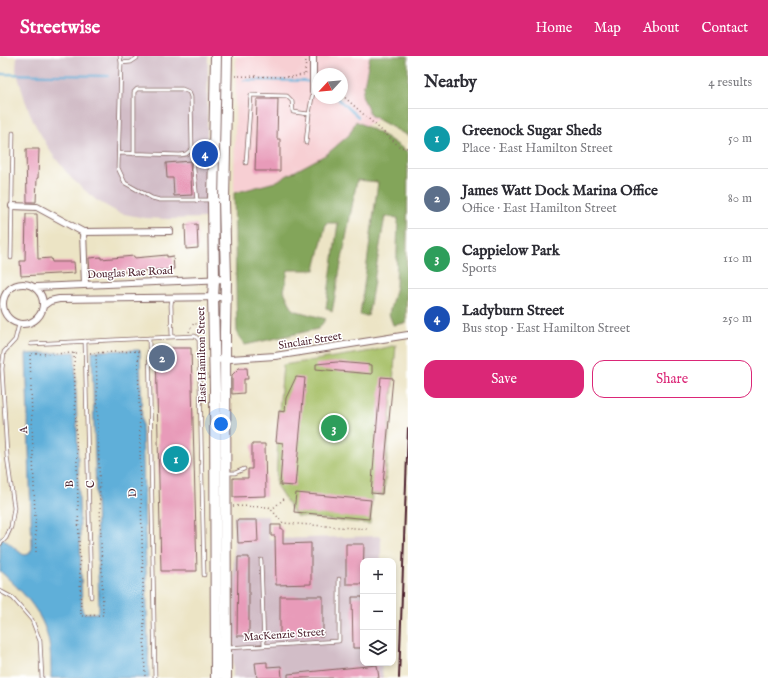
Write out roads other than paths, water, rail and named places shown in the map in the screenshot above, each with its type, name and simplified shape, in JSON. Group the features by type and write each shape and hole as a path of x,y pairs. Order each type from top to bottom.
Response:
{"highway":[{"name":"East Hamilton Street","path":"216,56 213,297 220,528 220,648 216,678"},
{"name":"East Hamilton Street","path":"220,528 225,506 226,473 226,279 224,200 227,56"},
{"name":"East Hamilton Street","path":"220,648 226,678"}],"street":[{"path":"313,56 313,68"},
{"path":"12,206 37,207 83,232 170,231"},
{"path":"83,232 85,286"},
{"name":"Douglas Rae Road","path":"36,287 226,279"},
{"path":"18,283 27,283 36,287 42,296 43,306 41,314 28,324 19,324 11,321 4,314 2,304 4,295 9,288 18,283"},
{"path":"43,306 50,301 59,299 225,297"},
{"name":"Sinclair Street","path":"215,360 274,356 408,335"}],"lane":[{"path":"120,56 121,72 118,168 125,183 152,198 160,200 224,200"},
{"path":"121,63 131,62 137,56"},
{"path":"134,154 134,92 137,89 182,90 188,92 191,97 192,149 197,201"},
{"path":"246,163 251,95 287,96 292,101 292,112 309,114"},
{"path":"306,143 312,98"},
{"path":"11,258 13,133"},
{"path":"119,154 180,155 186,154 192,149"},
{"path":"172,298 172,337"},
{"path":"0,544 6,538 11,527 14,508 6,456 2,369 4,352 15,340 19,324"},
{"path":"31,344 195,336 199,340 204,575"},
{"path":"149,338 155,678"},
{"path":"85,341 91,597"},
{"path":"226,473 235,473 244,469"},
{"path":"261,560 264,646"},
{"name":"MacKenzie Street","path":"220,648 339,641 339,579"},
{"path":"0,591 13,598 32,620 40,640 42,678"}],"water":[{"path":"139,350 149,678 51,678 51,660 48,637 39,615 26,597 0,571 0,536 22,554 29,554 32,549 26,354 75,352 82,610 84,613 96,613 99,610 92,351"}],"waterway":[{"path":"0,74 109,76"},
{"path":"244,80 312,82"},
{"path":"344,104 358,117"}],"railway":[{"path":"399,678 408,428"}],"place":[{"name":"Ladyburn Street","path":"205,154"},
{"name":"James Watt Dock Marina Office","path":"162,358"},
{"name":"Cappielow Park","path":"334,428"},
{"name":"Greenock Sugar Sheds","path":"176,459"}]}
